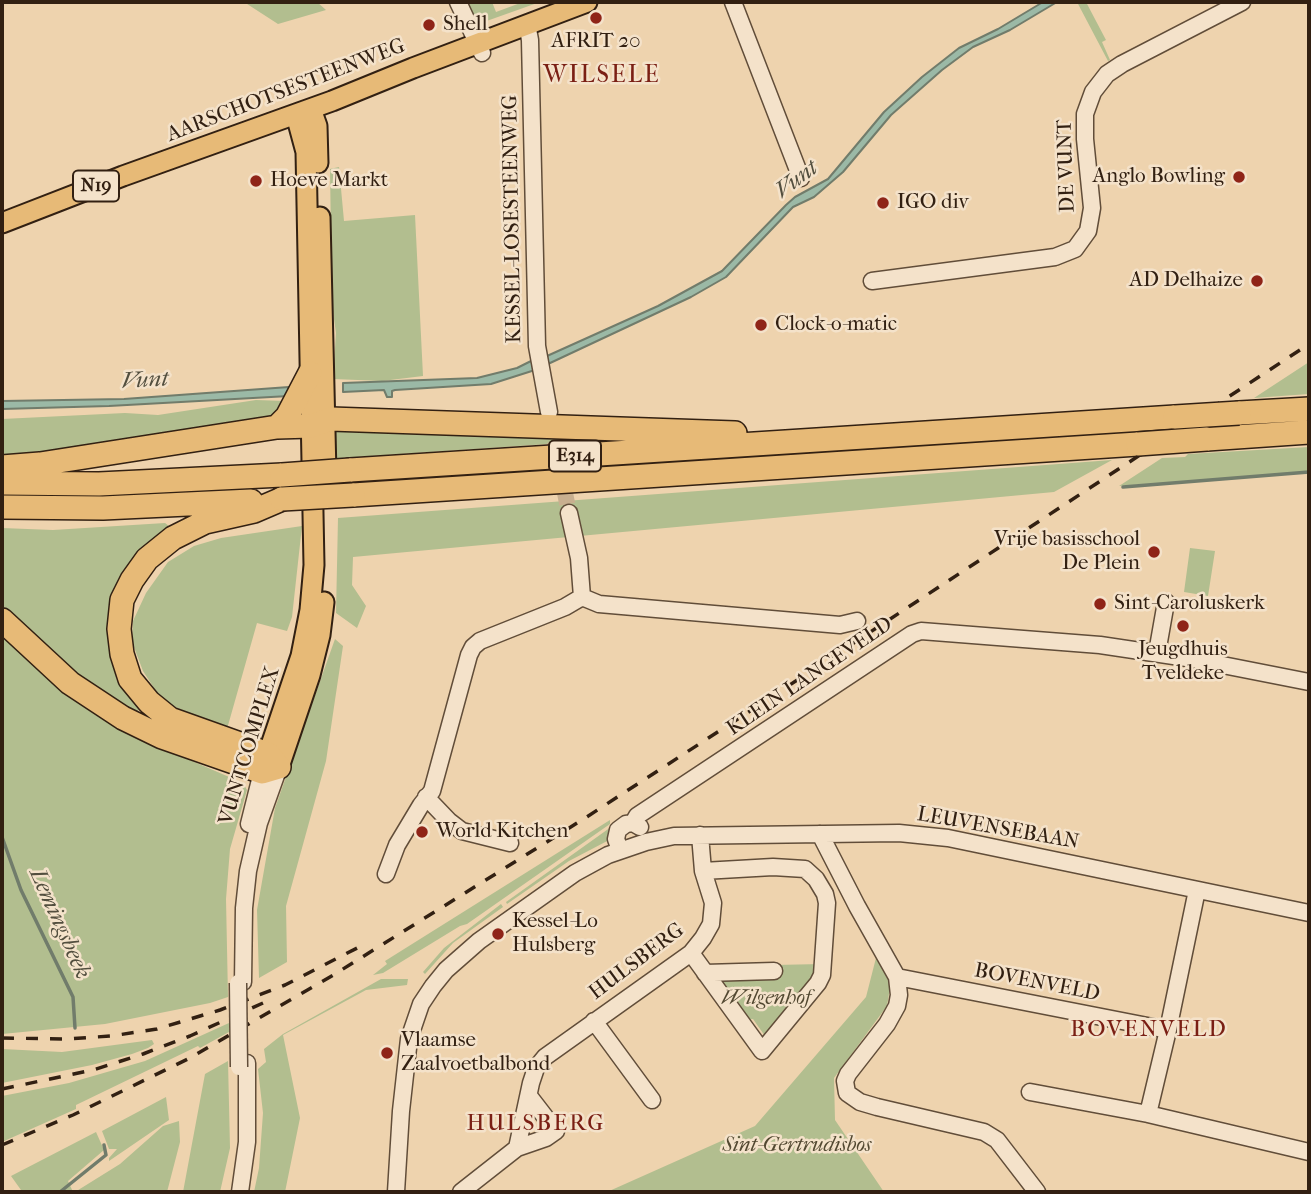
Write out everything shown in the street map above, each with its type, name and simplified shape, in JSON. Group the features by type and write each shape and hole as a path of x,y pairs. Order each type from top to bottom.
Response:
{"highway":[{"path":"304,428 287,417 310,373"},
{"name":"E314","path":"2,483 112,483 282,475 1309,409"},
{"path":"2,467 304,428 333,419 747,433 800,442"},
{"name":"E314","path":"2,507 103,508 353,495 1309,432"},
{"path":"270,764 170,719 149,702 130,679 122,654 119,629 122,600 132,580 147,559 173,538 205,522 254,511 282,499"},
{"path":"2,620 70,682 122,718 162,737 270,764"}],"main road":[{"name":"AARSCHOTSESTEENWEG","path":"2,223 123,176 480,48 527,24 587,2"},
{"name":"VUNTCOMPLEX","path":"270,764 310,675 321,627 326,580 326,464 304,428 310,373 303,112"},
{"name":"VUNTCOMPLEX","path":"270,764 299,663 310,610 314,565 304,428 318,142 317,126 303,112"}],"street":[{"path":"458,2 480,48"},
{"path":"733,2 801,178"},
{"name":"DE VUNT","path":"872,282 1055,257 1075,249 1088,231 1092,208 1085,114 1093,92 1107,74 1122,64 1242,2"},
{"name":"KESSEL-LOSESTEENWEG","path":"527,24 530,40 537,346 549,412"},
{"path":"386,874 397,845 432,791 473,647 480,641 565,607 582,597 579,558 569,513"},
{"name":"KLEIN LANGEVELD","path":"582,597 598,604 840,625 857,621"},
{"path":"1157,653 1166,602"},
{"name":"KLEIN LANGEVELD","path":"633,823 637,816 916,632 1100,645 1309,682"},
{"name":"VUNTCOMPLEX","path":"240,1192 247,1142 237,905 248,827 270,764"},
{"path":"426,797 462,831 510,843"},
{"path":"620,850 616,834 622,826 633,823 644,832 646,842"},
{"name":"LEUVENSEBAAN","path":"396,1192 409,1039 421,1004 433,986 446,970 479,941 575,873 620,850 646,842 674,836 700,835 899,833 948,838 1309,913"},
{"path":"820,834 897,976 900,995 897,1006 879,1035 848,1073 845,1081 847,1093 860,1102 877,1107 984,1132 997,1140 1037,1192"},
{"name":"HULSBERG","path":"517,1148 531,1083 545,1057 691,953 711,924 711,893 703,871 700,835"},
{"path":"691,953 762,1051 822,975 827,903 816,879 805,869 773,867 703,871"},
{"path":"1148,1114 1197,890"},
{"path":"705,973 774,971"},
{"name":"BOVENVELD","path":"897,976 1168,1030"},
{"path":"594,1021 652,1100"},
{"name":"VUNTCOMPLEX","path":"232,1192 240,1150 243,1065"},
{"path":"1030,1092 1148,1114 1309,1152"},
{"path":"461,1192 517,1148 546,1138 556,1131 529,1096"}],"green space":[{"path":"244,2 317,2 326,10 278,24"},
{"path":"466,2 492,2 496,12 523,2 540,2 481,23 476,20"},
{"path":"1077,2 1086,2 1106,40 1102,42 1110,60 1108,61"},
{"path":"339,167 344,221 415,215 423,376 382,381 333,379 336,333 332,305 330,169"},
{"path":"1309,362 1309,394 1254,398"},
{"path":"256,400 286,401 278,416 51,454 2,457 2,419 125,413 158,415"},
{"path":"334,430 660,437 624,442 622,439 327,459"},
{"path":"1309,447 1309,473 1119,486 1162,458"},
{"path":"1112,460 1054,492 353,557 352,585 366,606 357,628 336,613 338,518"},
{"path":"165,523 169,526 142,548 118,579 110,605 107,634 117,681 139,710 135,713 111,702 53,655 2,605 2,528 53,530"},
{"path":"302,526 292,617 287,631 257,623 227,729 163,702 143,671 132,642 133,621 146,593 168,562 194,546 221,538"},
{"path":"1190,548 1215,551 1208,596 1184,592"},
{"path":"2,636 51,680 116,728 243,783 247,790 230,849 226,899 228,997 105,1024 2,1034"},
{"path":"335,639 343,646 326,761 286,906 287,962 259,978 257,910 275,808"},
{"path":"610,820 610,824 467,924 383,973 373,975 387,964 385,961"},
{"path":"611,827 611,839 569,861 507,904 506,902"},
{"path":"501,904 503,907 453,943 425,974 423,972 444,948"},
{"name":"Sint-Gertrudisbos","path":"877,954 892,975 887,1006 834,1078 835,1120 884,1192 607,1192 755,1126 866,997"},
{"name":"Wilgenhof","path":"822,964 822,975 765,1036 753,1019 747,1020 719,981 774,965"},
{"path":"381,979 408,979 407,985 366,990 283,1035 300,1118 285,1192 254,1192 259,1168 263,1113 258,1069 266,1062 264,1049 283,1034"},
{"path":"229,1023 229,1032 200,1048 198,1046 76,1105 76,1109 2,1142 2,1096 69,1083 145,1061"},
{"path":"152,1040 154,1044 132,1054 2,1083 2,1049 62,1052"},
{"path":"228,1061 230,1148 220,1192 183,1192 205,1074"},
{"path":"166,1097 169,1120 109,1161 117,1149 109,1149 102,1131"},
{"path":"179,1121 180,1142 167,1192 75,1192 120,1164 163,1126"},
{"path":"96,1132 104,1150 68,1181 73,1192 17,1192 21,1190 11,1176"}],"shaded area":[{"path":"1043,2 1057,2 1010,30 973,47 942,70 891,115 843,172 814,197 793,207 726,277 691,297 548,364 547,356 658,306 722,271 795,197 828,179 884,112 922,77 959,48"},
{"path":"533,360 535,370 491,384 395,390 392,391 392,397 387,397 384,390 343,392 343,383 477,378 517,368"},
{"path":"289,387 289,396 2,409 2,401 124,399"}],"waterway":[{"path":"1123,487 1309,472"},
{"name":"Lemingsbeek","path":"2,837 21,890 73,997 75,1028"},
{"name":"Lemingsbeek","path":"60,1192 106,1155 104,1145"}],"tunnel":[{"path":"550,418 569,513"}],"railway":[{"path":"2,1145 73,1115 188,1059 335,974 582,820 1309,344"},
{"path":"2,1038 66,1039 157,1029 220,1010 285,985 365,944"},
{"path":"2,1089 93,1070 143,1054 263,1003"}],"place":[{"name":"AFRIT 20","path":"596,18"},
{"name":"Shell","path":"429,25"},
{"name":"Anglo Bowling","path":"1239,177"},
{"name":"Hoeve Markt","path":"256,181"},
{"name":"IGO div","path":"883,203"},
{"name":"AD Delhaize","path":"1257,281"},
{"name":"Clock-o-matic","path":"761,325"},
{"name":"Vrije basisschool De Plein","path":"1154,552"},
{"name":"Sint-Caroluskerk","path":"1100,604"},
{"name":"Jeugdhuis Tveldeke","path":"1183,626"},
{"name":"World Kitchen","path":"422,832"},
{"name":"Kessel-Lo Hulsberg","path":"498,934"},
{"name":"Vlaamse Zaalvoetbalbond","path":"387,1053"}],"district":[{"name":"WILSELE","path":"602,76"},
{"name":"BOVENVELD","path":"1149,1030"},
{"name":"HULSBERG","path":"536,1124"}],"water label":[{"name":"Vunt","path":"797,180"},
{"name":"Vunt","path":"145,381"}]}
